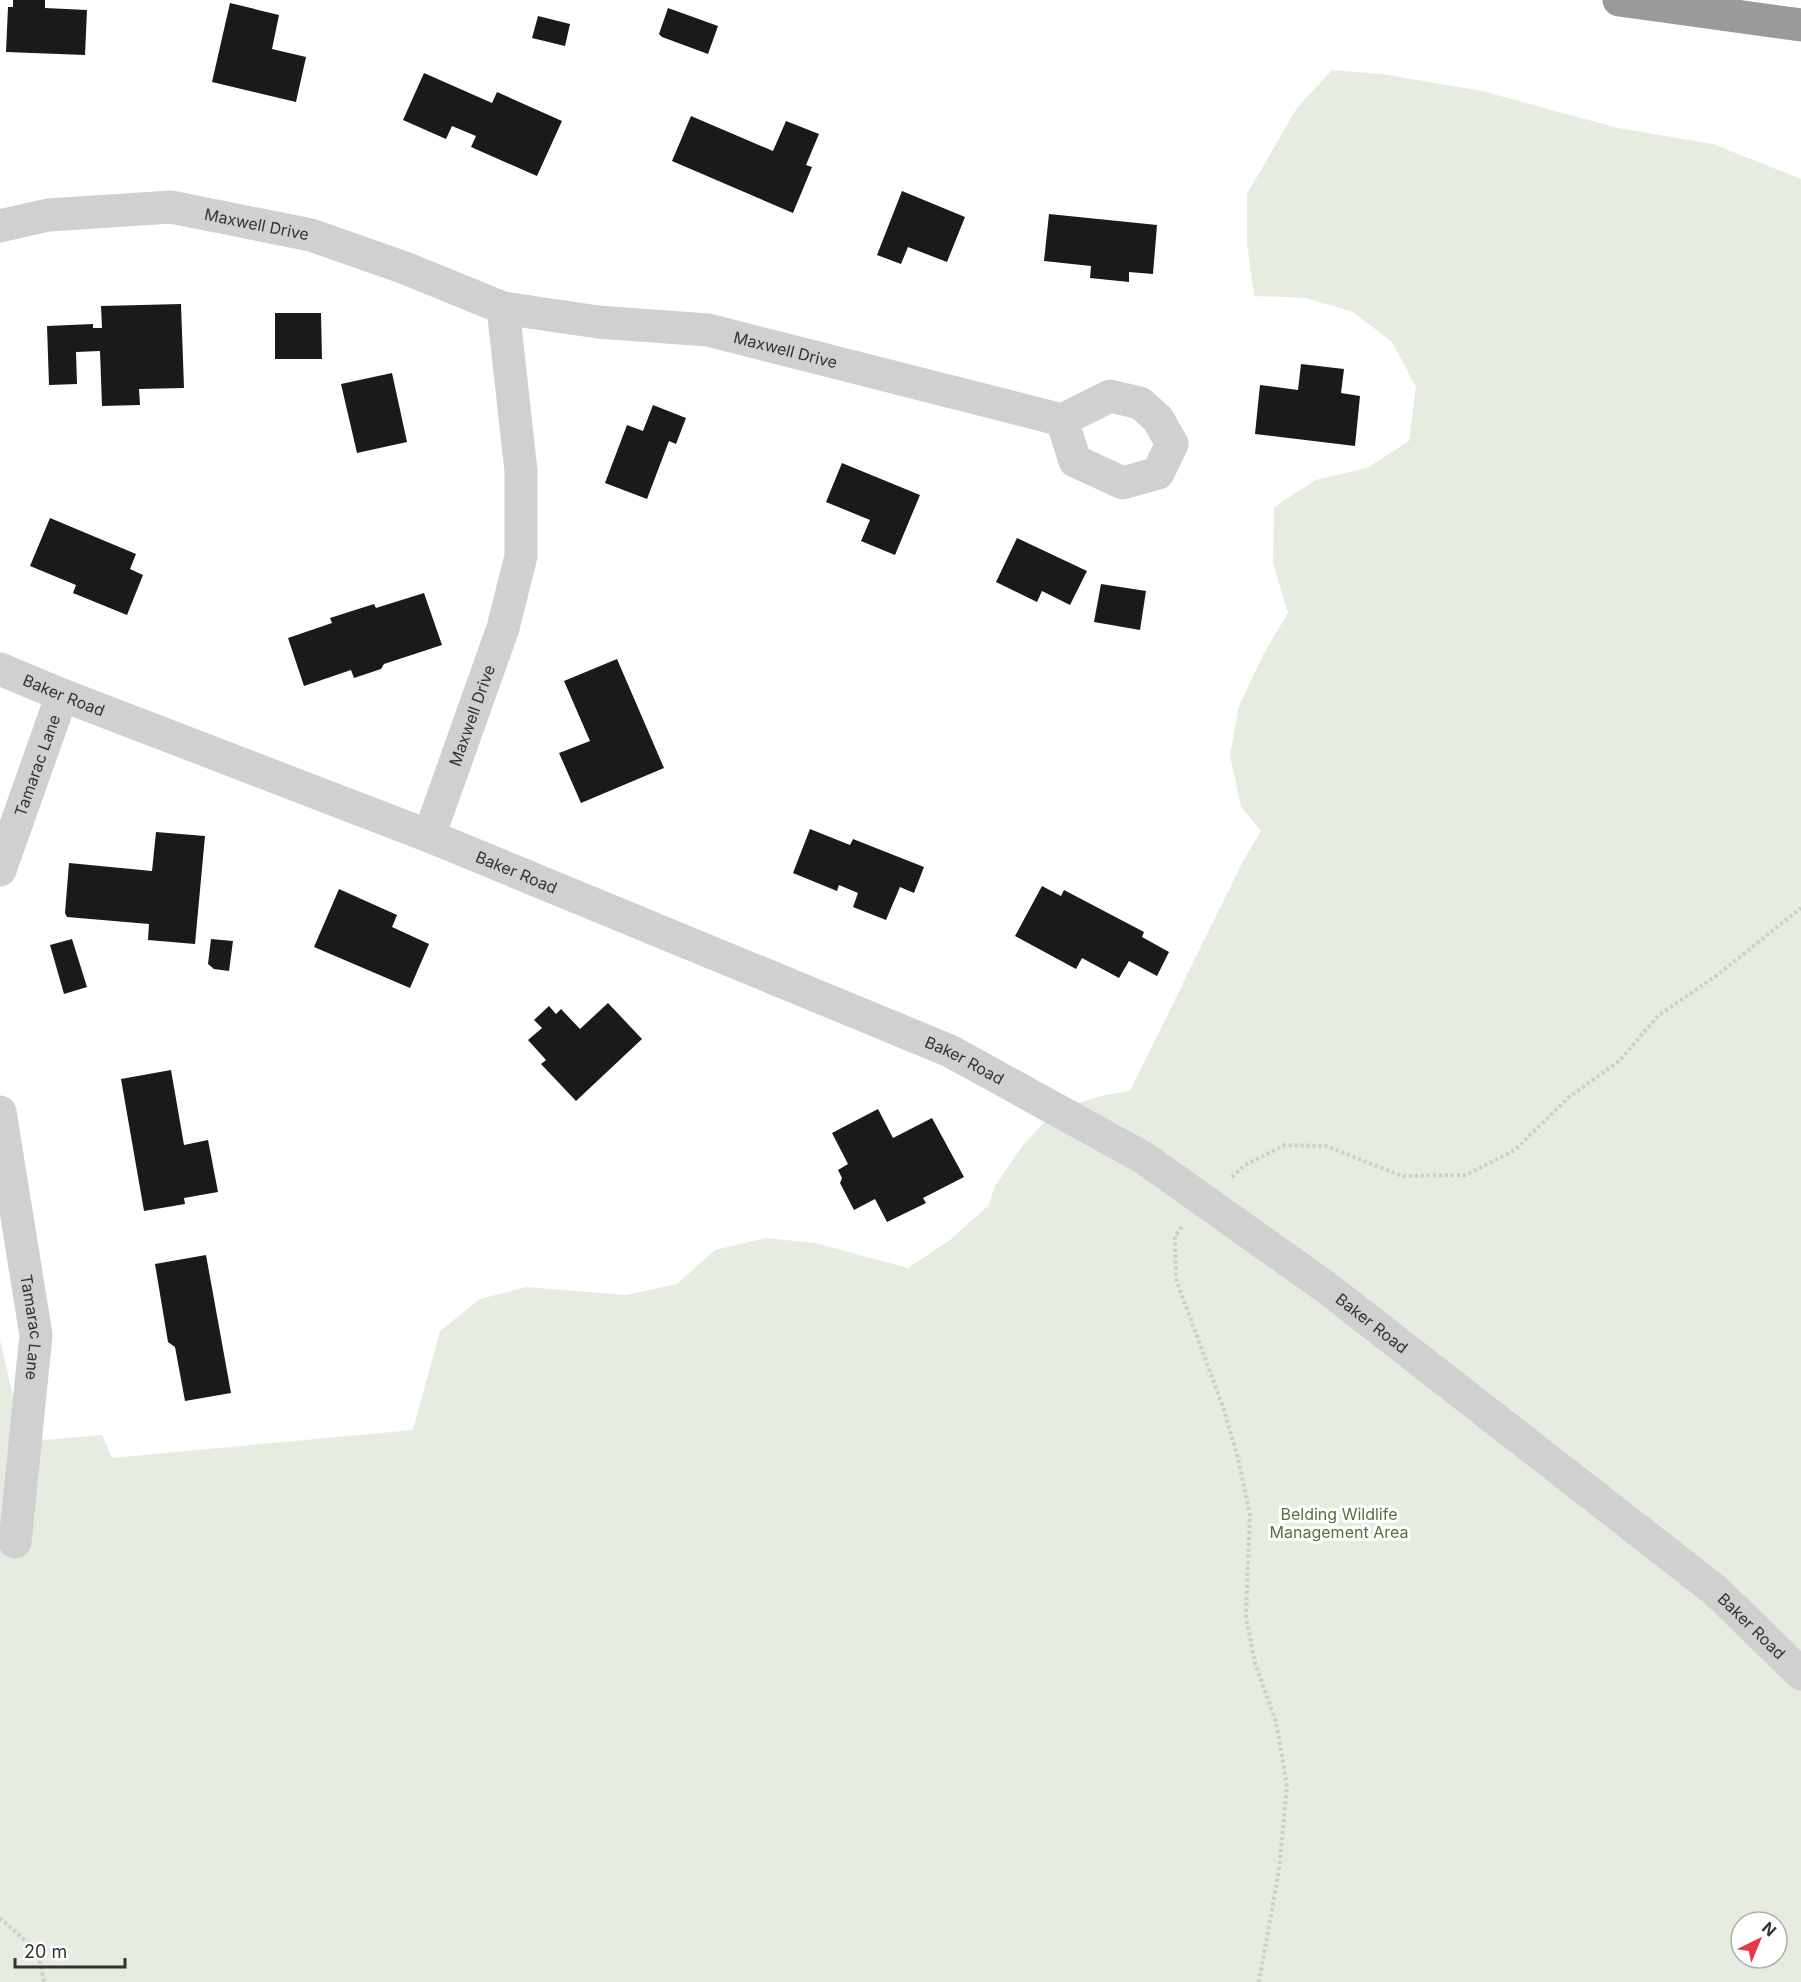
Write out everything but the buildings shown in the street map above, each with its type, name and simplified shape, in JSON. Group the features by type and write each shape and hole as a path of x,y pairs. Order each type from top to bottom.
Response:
{"highway":[{"path":"1619,0 1801,25"}],"street":[{"name":"Maxwell Drive","path":"0,226 48,214 171,207 311,235 405,268 502,308 598,322 708,330 1062,420"},
{"name":"Maxwell Drive","path":"429,836 503,628 521,556 521,471 502,308"},
{"name":"Baker Road","path":"0,669 429,836 950,1051 1144,1158 1327,1288 1716,1591 1801,1674"},
{"name":"Tamarac Lane","path":"0,870 62,695"},
{"name":"Tamarac Lane","path":"0,1112 36,1335 15,1542"}],"path":[{"path":"0,1918 38,1952 44,1982"}],"green space":[{"name":"Belding Wildlife Management Area","path":"1332,70 1382,74 1482,91 1618,128 1713,144 1801,179 1801,1982 0,1982 0,1340 13,1396 19,1442 102,1435 112,1458 413,1430 440,1331 480,1299 527,1287 626,1295 677,1284 715,1250 766,1238 815,1243 908,1268 950,1240 988,1206 995,1186 1023,1145 1056,1110 1101,1096 1130,1091 1243,861 1261,831 1241,807 1230,755 1239,706 1263,655 1288,613 1273,563 1274,507 1316,480 1367,468 1409,441 1416,387 1392,342 1353,312 1306,298 1254,296 1247,243 1247,194 1297,108"}]}
